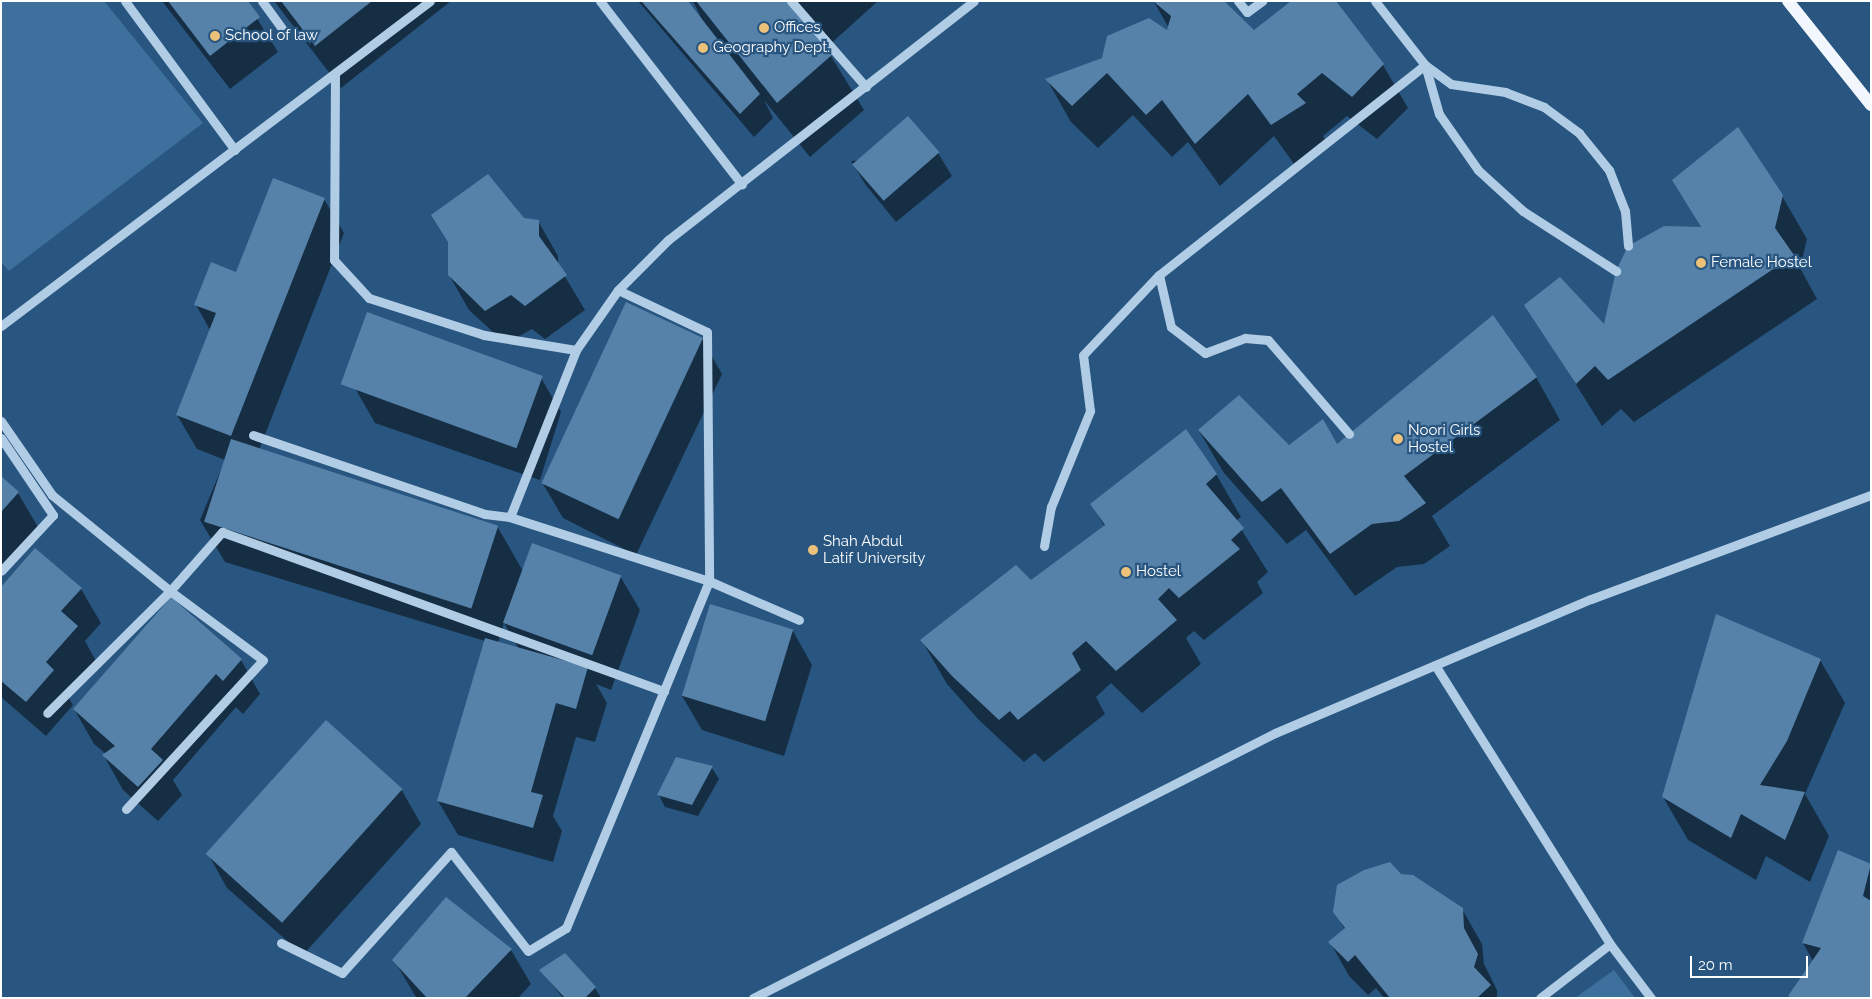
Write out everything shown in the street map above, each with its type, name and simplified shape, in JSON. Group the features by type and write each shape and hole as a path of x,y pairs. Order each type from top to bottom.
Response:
{"main road":[{"path":"1788,1 1871,105"}],"street":[{"path":"125,1 235,150"},
{"path":"262,1 284,31"},
{"path":"1,326 430,1"},
{"path":"600,1 742,185"},
{"path":"791,1 866,87"},
{"path":"510,517 576,350 618,290 668,240 742,185 974,1"},
{"path":"1238,1 1247,12 1262,1"},
{"path":"1375,1 1425,65 1451,84 1505,92 1544,107 1579,133 1609,170 1625,211 1628,246"},
{"path":"1425,65 1438,114 1478,170 1523,211 1616,271"},
{"path":"1044,546 1051,507 1090,411 1083,355 1159,275 1425,65"},
{"path":"335,74 334,260 369,298 484,335 576,350"},
{"path":"1159,275 1171,327 1205,352 1245,338 1268,340 1349,434"},
{"path":"281,943 342,973 451,852 528,951 566,928 710,581 707,332 618,290"},
{"path":"1,421 52,495 170,591 263,660 126,808"},
{"path":"252,435 485,514 510,517 710,581 799,620"},
{"path":"1,438 53,515 1,571"},
{"path":"753,998 1275,733 1591,599 1871,495"},
{"path":"47,713 170,591 222,532 664,691"},
{"path":"1435,665 1610,944 1651,998"},
{"path":"1540,998 1610,944"}],"shaded area":[{"path":"1,1 104,1 203,123 9,271 1,262"},
{"path":"1614,970 1635,998 1575,998"}],"building":[{"name":"School of law","path":"168,1 248,1 260,17 210,56"},
{"path":"281,1 372,1 315,46"},
{"name":"Geography Dept.","path":"641,1 688,1 760,94 740,114"},
{"name":"Offices","path":"696,1 791,1 833,54 777,103"},
{"path":"1153,1 1224,1 1254,30 1291,1 1336,1 1384,64 1352,97 1322,73 1297,94 1306,103 1271,125 1248,94 1195,144 1162,100 1146,115 1107,73 1072,106 1045,79 1102,58 1107,36 1149,18 1167,30 1171,16"},
{"path":"908,116 939,152 884,201 852,165"},
{"name":"Female Hostel","path":"1738,127 1783,195 1775,228 1794,255 1608,380 1595,366 1576,384 1524,305 1560,277 1604,324 1616,271 1628,246 1664,226 1701,227 1672,180"},
{"path":"488,174 524,218 539,220 539,236 567,275 525,306 511,295 485,311 448,275 448,242 431,215"},
{"path":"273,178 325,198 231,436 176,415 216,313 194,305 211,262 236,272"},
{"path":"626,302 703,338 619,519 541,483"},
{"path":"367,312 543,376 516,448 341,384"},
{"name":"Noori Girls Hostel","path":"1493,315 1537,377 1404,476 1426,503 1399,521 1372,524 1330,554 1281,488 1262,502 1198,430 1239,395 1289,445 1323,419 1337,444"},
{"name":"Hostel","path":"1186,429 1217,474 1206,484 1244,528 1231,540 1240,549 1179,598 1169,588 1158,599 1177,620 1116,671 1086,641 1072,653 1081,670 1018,720 1010,711 999,720 952,676 920,640 1016,565 1031,580 1105,525 1090,504"},
{"path":"231,439 498,526 471,609 204,522"},
{"path":"1,476 19,492 1,512"},
{"path":"532,543 621,575 592,655 503,623"},
{"path":"35,548 82,588 61,611 78,626 46,662 54,670 26,702 1,681 1,587"},
{"path":"171,597 242,659 223,681 216,674 151,749 163,760 138,787 102,755 115,746 73,709"},
{"path":"710,604 793,629 765,721 682,696"},
{"path":"1716,614 1821,659 1787,741 1760,785 1805,792 1785,840 1741,814 1731,838 1662,797"},
{"path":"485,638 588,667 576,709 556,703 531,792 543,795 533,828 437,801"},
{"path":"326,720 403,789 282,923 206,854"},
{"path":"676,757 713,766 692,805 657,795"},
{"path":"1838,850 1871,864 1863,896 1871,901 1871,998 1792,998 1788,996 1821,948 1802,943"},
{"path":"1390,862 1401,874 1413,875 1463,908 1464,928 1478,954 1474,967 1491,985 1477,998 1390,998 1355,955 1348,962 1328,942 1345,928 1333,912 1337,885 1364,870"},
{"path":"446,897 512,949 465,998 427,998 392,960"},
{"path":"565,953 596,987 585,998 565,998 539,970"}],"place":[{"name":"Offices","path":"764,28"},
{"name":"School of law","path":"215,36"},
{"name":"Geography Dept.","path":"703,48"},
{"name":"Female Hostel","path":"1701,263"},
{"name":"Noori Girls Hostel","path":"1398,439"},
{"name":"Shah Abdul Latif University","path":"813,550"},
{"name":"Hostel","path":"1126,572"}]}
